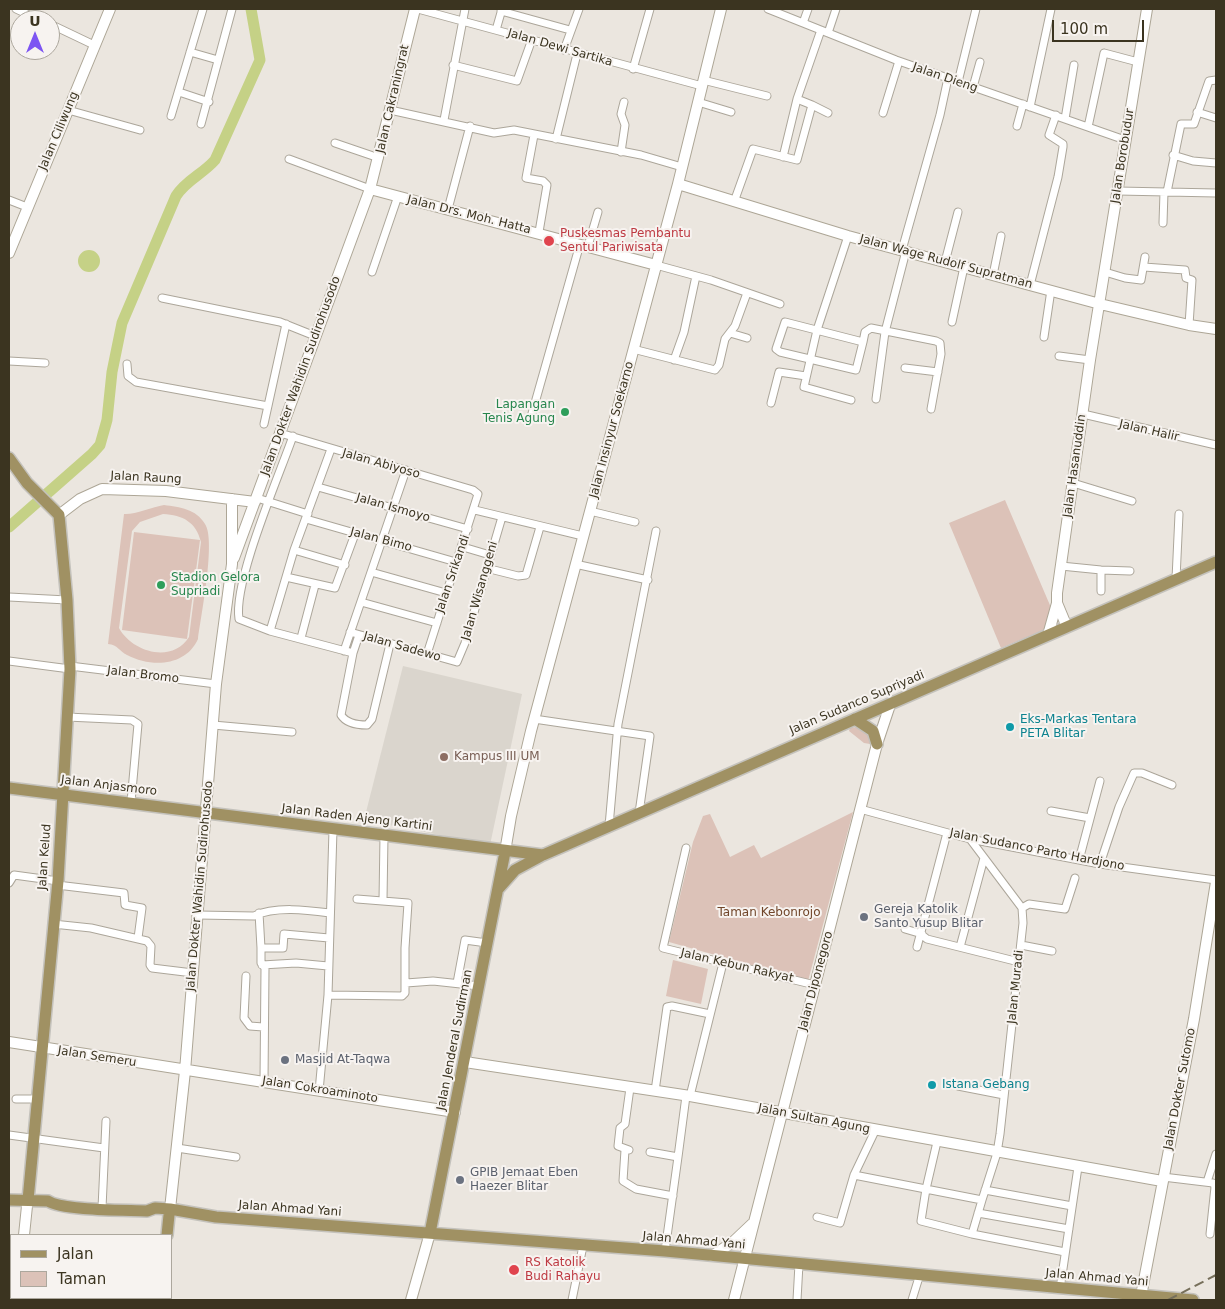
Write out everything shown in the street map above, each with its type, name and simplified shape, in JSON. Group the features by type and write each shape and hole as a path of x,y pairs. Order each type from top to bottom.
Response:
{"main road":[{"name":"Jalan Ciliwung","path":"9,253 110,9"},
{"name":"Jalan Cakraningrat","path":"370,189 416,9"},
{"name":"Jalan Insinyur Soekarno","path":"505,852 510,816 534,719 678,184 721,9"},
{"name":"Jalan Borobudur","path":"1100,304 1147,9"},
{"name":"Jalan Wage Rudolf Supratman","path":"678,184 848,236 1100,304 1189,324 1216,328"},
{"name":"Jalan Drs. Moh. Hatta","path":"370,189 539,232 656,265"},
{"name":"Jalan Dokter Wahidin Sudirohusodo","path":"232,564 282,433 315,336 370,189"},
{"name":"Jalan Hasanuddin","path":"1067,626 1057,603 1090,360 1100,304"},
{"path":"9,458 27,483 56,513"},
{"name":"Jalan Raung","path":"56,513 102,489 166,491 232,500 257,500"},
{"name":"Jalan Dokter Wahidin Sudirohusodo","path":"169,1212 185,1071 216,684 232,564 232,500"},
{"name":"Jalan Kelud","path":"28,1203 40,1048 57,883 70,668 67,600 56,513"},
{"name":"Jalan Sudanco Supriyadi","path":"505,852 543,855 1216,562"},
{"path":"1048,635 1057,603"},
{"name":"Jalan Diponegoro","path":"734,1300 877,744 890,705"},
{"path":"854,720 873,731 877,744"},
{"name":"Jalan Anjasmoro","path":"9,788 206,812"},
{"name":"Jalan Raden Ajeng Kartini","path":"206,812 505,852"},
{"name":"Jalan Jenderal Sudirman","path":"430,1233 505,852"},
{"path":"497,890 515,870 543,855"},
{"name":"Jalan Dokter Sutomo","path":"1142,1289 1194,1019 1216,881"},
{"name":"Jalan Semeru","path":"9,1042 185,1071"},
{"name":"Jalan Sultan Agung","path":"465,1062 688,1096 1078,1167 1162,1179"},
{"name":"Jalan Cokroaminoto","path":"185,1071 264,1081 455,1112"},
{"name":"Jalan Ahmad Yani","path":"9,1202 48,1201 54,1205 147,1211 154,1208 169,1212 188,1211 191,1214 578,1246 665,1251 1061,1285 1142,1289 1162,1299 1193,1300"},
{"path":"24,1234 28,1203"},
{"path":"167,1234 169,1212"},
{"path":"712,1256 733,1242 754,1222"},
{"path":"411,1300 430,1233"}],"street":[{"path":"171,116 203,9"},
{"path":"201,124 209,102 232,9"},
{"name":"Jalan Dewi Sartika","path":"416,9 462,20 531,42 633,69 767,96"},
{"path":"444,120 465,9"},
{"path":"564,50 579,9"},
{"path":"633,69 650,9"},
{"name":"Jalan Dieng","path":"768,9 899,61 1125,140"},
{"path":"802,23 808,9"},
{"path":"783,157 797,99 836,9"},
{"path":"958,82 976,9"},
{"path":"1017,126 1026,105 1051,9"},
{"path":"496,30 501,10 570,30"},
{"path":"60,29 94,44"},
{"path":"453,65 516,81 531,42"},
{"path":"190,52 218,60"},
{"path":"1088,127 1104,53 1138,62"},
{"path":"556,139 577,54"},
{"path":"883,113 899,61"},
{"path":"973,87 980,62"},
{"path":"1065,119 1074,65"},
{"path":"876,399 886,327 948,78"},
{"path":"1163,224 1165,192 1181,124 1194,124 1209,81 1216,80"},
{"path":"179,92 209,102"},
{"path":"797,99 828,113"},
{"path":"621,152 625,125 621,114 624,102"},
{"path":"698,102 731,112"},
{"path":"734,202 753,149 797,160 812,105"},
{"path":"68,110 140,130"},
{"path":"390,110 444,120 494,133 510,129 682,167"},
{"path":"1198,112 1216,118"},
{"path":"1030,284 1064,147 1064,144 1049,135 1056,115"},
{"path":"448,209 470,126"},
{"path":"534,135 526,178 543,181 547,184 539,232"},
{"path":"335,143 379,158"},
{"path":"1174,155 1193,161 1216,163"},
{"path":"289,159 370,189"},
{"path":"1118,191 1216,193"},
{"path":"372,272 398,196"},
{"path":"9,200 27,207"},
{"path":"531,417 584,245 598,212"},
{"path":"945,262 958,212"},
{"path":"848,236 817,330 806,376 806,389 851,400"},
{"path":"993,275 1001,236"},
{"path":"1105,272 1141,280 1145,256"},
{"path":"656,265 696,276 780,304"},
{"path":"952,322 964,267"},
{"path":"1144,267 1185,270 1186,278 1192,280 1189,324"},
{"path":"674,360 687,322 696,276"},
{"path":"1044,337 1051,290"},
{"path":"633,349 715,370 719,366 725,339 738,320 747,293"},
{"path":"162,298 286,324 315,336"},
{"path":"863,342 784,322 776,347 780,352 857,370 868,329 886,327 940,343 941,354 931,409"},
{"path":"264,424 286,324"},
{"path":"730,333 747,338"},
{"path":"1059,356 1090,360"},
{"path":"9,361 45,363"},
{"path":"128,364 128,376 136,382 268,406"},
{"path":"905,368 938,372"},
{"path":"771,403 779,372 806,376"},
{"name":"Jalan Halir","path":"1083,414 1216,445"},
{"name":"Jalan Abiyoso","path":"282,433 473,490 478,494"},
{"path":"293,436 242,584 238,619 244,623 270,631 353,653"},
{"path":"270,631 294,550 331,449"},
{"path":"344,651 406,470"},
{"path":"1073,484 1132,501"},
{"name":"Jalan Ismoyo","path":"318,487 468,529"},
{"name":"Jalan Srikandi","path":"428,654 456,562 475,510 478,494"},
{"name":"Jalan Bimo","path":"257,500 269,502 355,534 383,540 456,562"},
{"path":"475,510 583,536"},
{"path":"590,510 635,522"},
{"path":"1176,579 1179,514"},
{"name":"Jalan Wisanggeni","path":"453,662 459,659 502,517"},
{"path":"486,568 518,576 526,576 540,527"},
{"path":"609,826 617,732 628,664 648,580 656,531"},
{"path":"286,577 335,588 355,534"},
{"path":"463,547 490,555"},
{"path":"294,550 345,564"},
{"path":"575,564 648,580"},
{"path":"1061,566 1101,570 1130,570"},
{"path":"1101,570 1101,591"},
{"path":"371,572 446,593"},
{"path":"301,638 316,584"},
{"path":"9,597 67,600"},
{"path":"361,602 437,623"},
{"name":"Jalan Sadewo","path":"350,632 453,662"},
{"path":"359,636 353,653 341,715 344,720 366,725 372,719 390,644"},
{"name":"Jalan Bromo","path":"9,661 216,684"},
{"path":"67,717 132,720 138,724 132,802"},
{"path":"534,719 617,732 645,734 651,739 642,811"},
{"path":"213,724 292,732"},
{"path":"1100,864 1119,807 1134,773 1142,772 1172,785"},
{"path":"1078,860 1100,781"},
{"name":"Jalan Sudanco Parto Hardjono","path":"860,809 970,839 1100,864 1216,881"},
{"path":"1052,811 1090,818"},
{"path":"319,1091 328,994 333,830"},
{"path":"917,947 922,935 946,833"},
{"path":"383,900 384,836"},
{"path":"970,839 1022,908 1029,904 1066,908 1075,878"},
{"name":"Jalan Kebun Rakyat","path":"686,848 663,944 667,950 815,985"},
{"path":"960,947 984,858"},
{"path":"9,883 14,875 124,894 125,905 142,908 138,938"},
{"path":"328,994 402,996 405,993 405,948 409,905 407,902 357,899"},
{"name":"Jalan Muradi","path":"972,1234 997,1152 1021,945 1022,908"},
{"path":"198,915 254,916 259,913 289,910 330,913"},
{"path":"259,913 262,965 265,968 264,1081"},
{"path":"53,924 91,928 138,938 151,944 150,966 152,968 193,973"},
{"path":"905,929 922,935 927,939 1019,962"},
{"path":"261,948 283,948 284,934 329,938"},
{"path":"457,983 465,940 487,943"},
{"path":"1021,945 1052,951"},
{"path":"262,965 296,963 328,966"},
{"path":"665,1251 688,1096 723,963"},
{"path":"246,976 244,1018 250,1026 263,1027"},
{"path":"406,983 457,983 479,986"},
{"path":"655,1091 667,1007 672,1006 710,1014"},
{"path":"958,1086 1004,1095"},
{"path":"630,1088 625,1124 620,1128 618,1146 628,1150 623,1181 636,1189 673,1196"},
{"path":"16,1099 36,1099"},
{"path":"102,1208 106,1122"},
{"path":"817,1218 840,1223 854,1175 876,1131"},
{"path":"9,1135 104,1148"},
{"path":"938,1142 926,1189 921,1221 972,1234 1065,1252"},
{"path":"177,1148 236,1156"},
{"path":"650,1152 678,1157"},
{"path":"1210,1234 1215,1188 1213,1184 1207,1182 1216,1154"},
{"path":"1061,1285 1078,1167"},
{"path":"854,1175 982,1200"},
{"name":"Jalan Sultan Agung","path":"1162,1179 1207,1182"},
{"path":"985,1190 1072,1206"},
{"path":"978,1213 1068,1229"},
{"path":"572,1300 578,1246"},
{"path":"797,1300 799,1264"},
{"path":"912,1300 920,1274"}],"shaded area":[{"path":"89,250 97,253 100,261 97,269 89,272 81,269 78,261 81,253"},
{"name":"Kampus III UM","path":"403,666 522,694 490,845 364,820"}],"green space":[{"path":"1005,500 1058,624 1001,648 949,523"},
{"path":"164,505 182,508 197,515 205,524 209,545 207,579 198,639 193,648 185,655 167,662 157,663 137,659 108,644 124,514","holes":["163,514 177,516 188,521 196,529 201,542 189,637 182,645 173,650 152,652 142,649 133,643 119,628 132,531 140,522"]},
{"path":"134,532 200,540 187,639 122,630"},
{"path":"850,728 865,729 873,739 870,744 864,743 849,731"},
{"name":"Taman Kebonrojo","path":"853,812 808,981 669,942 693,842 703,816 710,814 730,857 754,845 761,858"},
{"path":"673,960 708,969 701,1004 666,996"}],"waterway":[{"path":"9,527 100,445 107,420 112,372 122,323 176,196 180,190 215,160 260,60 251,9"}],"railway":[{"path":"1168,1300 1216,1275"}],"place":[{"name":"Puskesmas Pembantu Sentul Pariwisata","path":"549,241"},
{"name":"Lapangan Tenis Agung","path":"565,412"},
{"name":"Stadion Gelora Supriadi","path":"161,585"},
{"name":"Eks-Markas Tentara PETA Blitar","path":"1010,727"},
{"name":"Kampus III UM","path":"444,757"},
{"name":"Gereja Katolik Santo Yusup Blitar","path":"864,917"},
{"name":"Masjid At-Taqwa","path":"285,1060"},
{"name":"Istana Gebang","path":"932,1085"},
{"name":"GPIB Jemaat Eben Haezer Blitar","path":"460,1180"},
{"name":"RS Katolik Budi Rahayu","path":"514,1270"}]}
